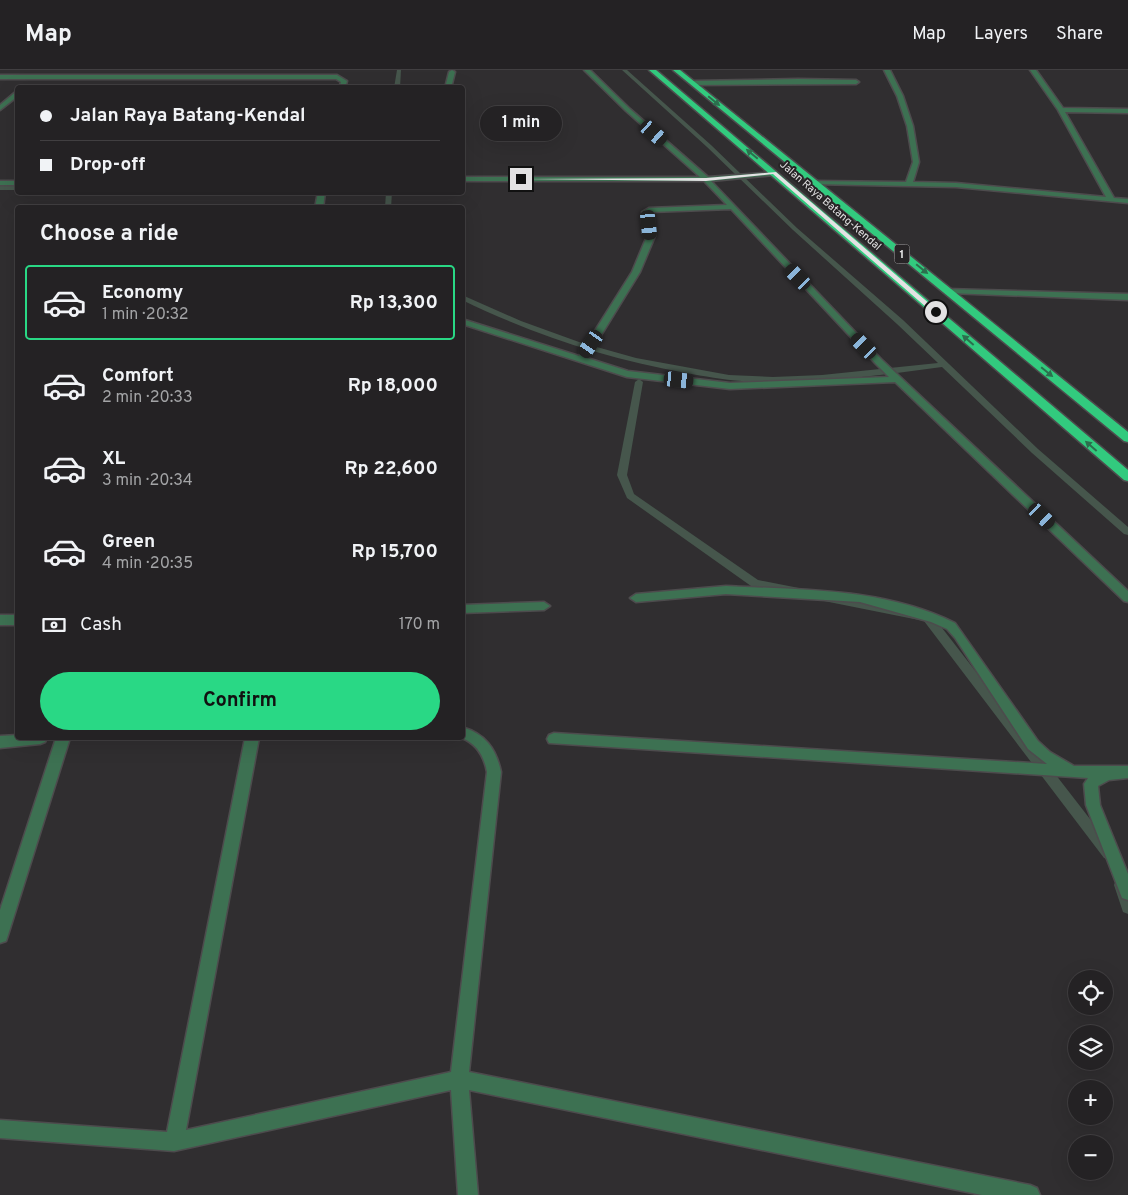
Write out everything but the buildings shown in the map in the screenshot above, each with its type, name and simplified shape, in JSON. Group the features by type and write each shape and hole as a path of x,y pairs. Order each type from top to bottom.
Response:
{"highway":[{"name":"Jalan Raya Batang-Kendal","path":"652,70 1128,477"},
{"name":"Jalan Raya Batang-Kendal","path":"676,70 1128,438"}],"street":[{"path":"587,70 628,110 706,180 895,378 1128,598"},
{"path":"887,70 900,96 910,126 916,162 909,184"},
{"path":"1033,70 1061,110 1111,200"},
{"path":"449,85 452,72"},
{"path":"0,77 181,80 337,77 344,81 343,85"},
{"path":"29,82 35,77"},
{"path":"693,83 856,82"},
{"path":"0,108 15,95"},
{"path":"1061,110 1128,111"},
{"path":"465,179 706,180 774,173"},
{"path":"0,183 15,182"},
{"path":"814,183 956,185 1128,201"},
{"path":"583,356 636,272 650,236 645,214 649,210 731,207"},
{"path":"949,291 1128,297"},
{"path":"465,322 583,356 627,374 730,386 895,378"},
{"path":"636,598 726,590 860,598 936,618 951,626 959,635 1033,744 1045,756 1072,772"},
{"path":"465,609 544,606"},
{"path":"0,620 15,620"},
{"path":"465,733 480,740 491,756 494,772 460,1079 468,1195"},
{"path":"554,738 1072,772 1123,772"},
{"path":"0,742 20,740"},
{"path":"0,935 63,740"},
{"path":"174,1142 252,740"},
{"path":"1123,772 1099,776 1092,784 1093,806 1128,893"},
{"path":"0,1129 174,1142 460,1079 1030,1195"}],"waterway":[{"path":"397,85 399,70"},
{"path":"624,70 709,146 795,229 900,322 944,364"},
{"path":"0,188 15,188"},
{"path":"388,205 389,195"},
{"path":"465,298 518,323 576,344 666,367 729,378 773,380 822,378 944,364"},
{"path":"944,364 1035,451 1128,532"},
{"path":"639,382 622,475 630,496 755,583 795,591"},
{"path":"828,598 928,618 1109,854"},
{"path":"1121,885 1128,907"}],"route":[{"path":"521,179 706,180 774,173 936,312"}]}
